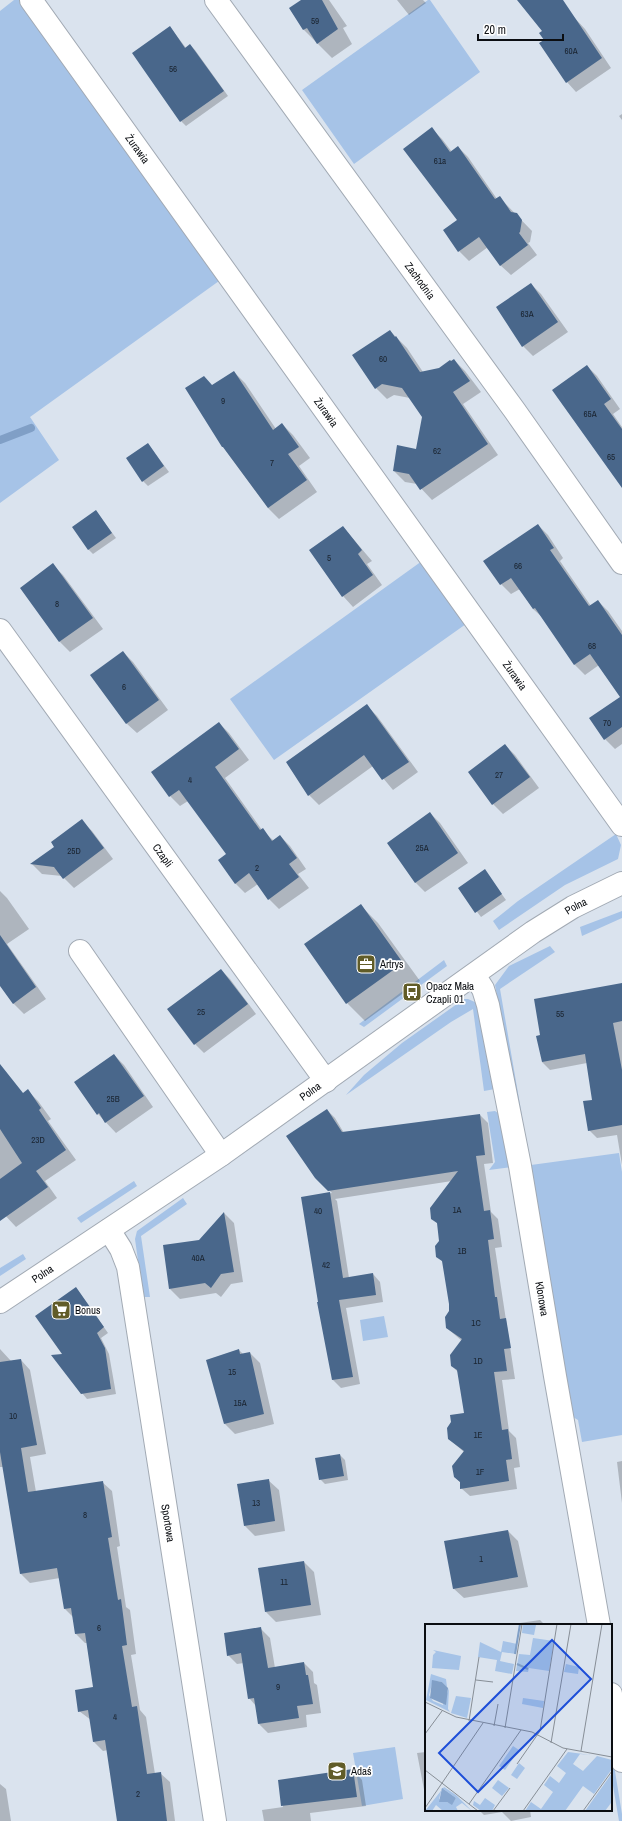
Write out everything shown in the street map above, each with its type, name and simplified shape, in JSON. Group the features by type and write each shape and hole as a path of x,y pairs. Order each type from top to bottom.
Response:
{"street":[{"name":"Żurawia","path":"31,0 622,825"},
{"name":"Zachodnia","path":"216,0 510,405 622,563"},
{"name":"Czapli","path":"0,630 326,1081"},
{"name":"Polna","path":"0,1302 221,1155 533,932 573,907 622,883"},
{"path":"80,951 221,1155"},
{"name":"Klonowa","path":"474,975 483,989 488,1005 519,1158 555,1376 599,1624"},
{"name":"Sportowa","path":"109,1230 121,1249 128,1267 215,1821"},
{"path":"612,1700 622,1761"}],"shaded area":[{"path":"14,0 21,0 219,281 30,417 59,460 0,503 0,11"},
{"path":"430,0 480,72 354,164 302,90"},
{"path":"422,561 466,624 274,760 230,699"},
{"path":"616,834 621,845 618,859 565,885 499,930 493,921 518,901"},
{"path":"622,911 622,918 582,936 580,927"},
{"path":"550,946 555,952 500,989 523,1122 520,1121 495,985 509,966"},
{"path":"444,960 447,966 364,1027 359,1024"},
{"path":"464,999 477,1003 495,1089 484,1091 473,1009 451,1022 346,1095 364,1075 402,1043"},
{"path":"495,1111 501,1115 512,1167 489,1170 495,1162 487,1112"},
{"path":"619,1153 622,1172 622,1435 582,1442 578,1420 573,1417 531,1165"},
{"path":"134,1181 137,1186 81,1223 77,1218"},
{"path":"183,1198 187,1204 141,1236 150,1297 143,1297 135,1239 137,1231"},
{"path":"23,1254 26,1259 0,1276 0,1268"},
{"path":"384,1316 388,1337 363,1341 360,1320"},
{"path":"395,1747 403,1799 362,1806 353,1753"},
{"path":"612,1753 622,1814 622,1821 619,1821 612,1780"}],"building":[{"path":"301,0 322,0 338,29 317,44 307,28 303,30 289,8"},
{"path":"517,0 563,0 602,58 566,83 539,43 544,40 539,33 542,31"},
{"path":"170,26 185,48 190,44 224,91 180,122 132,53"},
{"path":"432,127 450,152 458,146 495,199 500,196 511,212 517,213 522,220 519,233 528,245 500,266 479,237 458,252 443,230 457,220 403,149"},
{"path":"531,283 558,322 522,347 496,307"},
{"path":"390,330 395,337 396,336 420,372 439,368 450,360 451,361 454,359 470,381 453,392 488,444 420,490 409,474 393,471 397,445 416,449 422,417 402,388 382,384 375,389 352,355"},
{"path":"587,365 611,399 604,404 622,429 622,488 552,390"},
{"path":"234,371 273,430 282,423 299,447 288,454 307,480 268,508 222,447 185,388 204,376 212,385"},
{"path":"148,443 164,466 142,482 126,458"},
{"path":"96,510 112,533 88,550 72,527"},
{"path":"538,524 554,548 550,550 589,606 598,600 622,635 622,727 604,740 589,718 620,697 590,654 574,665 535,608 533,609 511,578 500,585 483,561"},
{"path":"343,526 362,550 358,554 373,575 342,597 309,550"},
{"path":"53,563 93,618 59,642 20,588"},
{"path":"123,651 159,700 126,724 90,675"},
{"path":"367,704 409,762 382,780 364,755 308,796 286,762"},
{"path":"219,722 239,749 215,767 260,830 263,828 272,841 280,835 297,858 289,864 299,877 268,900 249,873 235,884 218,860 226,854 179,790 169,797 151,772"},
{"path":"505,744 530,777 492,805 468,772"},
{"path":"430,812 458,853 415,883 387,843"},
{"path":"82,819 104,848 63,879 54,867 30,864 54,847 51,842"},
{"path":"485,869 502,894 475,913 458,888"},
{"path":"361,904 403,963 346,1004 304,944"},
{"path":"0,935 36,987 13,1004 0,986"},
{"path":"221,969 248,1004 194,1045 167,1009"},
{"path":"622,983 622,1021 613,1023 622,1070 622,1125 588,1131 583,1101 592,1100 585,1054 542,1062 536,1036 540,1035 534,999"},
{"path":"114,1054 144,1096 105,1123 99,1113 97,1115 74,1082"},
{"path":"0,1064 23,1093 28,1089 41,1108 39,1110 66,1150 36,1171 48,1187 0,1221 0,1179 22,1163 0,1129"},
{"path":"327,1109 342,1132 480,1114 485,1155 476,1156 484,1211 490,1210 492,1224 494,1239 488,1240 495,1297 497,1297 500,1319 506,1318 511,1348 504,1349 507,1371 494,1372 502,1430 508,1429 512,1459 506,1460 509,1481 460,1489 460,1482 454,1477 452,1466 464,1451 448,1439 447,1428 451,1422 450,1415 464,1413 457,1370 451,1366 450,1355 462,1339 446,1328 445,1317 449,1311 449,1304 442,1261 436,1257 435,1246 439,1241 437,1223 431,1219 430,1208 458,1171 328,1191 315,1178 286,1136"},
{"path":"330,1192 343,1278 373,1273 376,1295 339,1300 353,1377 332,1380 317,1302 301,1197"},
{"path":"224,1212 234,1272 221,1274 211,1288 205,1283 169,1289 163,1245 199,1240"},
{"path":"76,1287 104,1327 97,1333 105,1348 111,1389 81,1394 51,1355 62,1354 35,1316"},
{"path":"239,1349 240,1354 250,1352 264,1414 224,1424 206,1360"},
{"path":"21,1359 37,1445 21,1448 28,1492 103,1481 112,1537 108,1538 118,1600 121,1599 127,1645 122,1646 132,1707 137,1706 147,1774 161,1772 167,1821 117,1821 105,1740 93,1742 88,1710 78,1712 75,1690 93,1687 85,1633 75,1634 71,1608 64,1609 57,1568 20,1574 0,1452 0,1362"},
{"path":"340,1454 344,1476 319,1480 315,1458"},
{"path":"269,1479 275,1521 244,1526 237,1484"},
{"path":"508,1530 518,1577 453,1589 444,1541"},
{"path":"304,1561 311,1605 265,1612 258,1568"},
{"path":"261,1627 268,1668 304,1662 313,1704 297,1706 299,1718 258,1724 254,1698 248,1699 241,1653 227,1656 224,1633"},
{"path":"353,1769 357,1797 281,1806 278,1780"}],"waterway":[{"path":"0,440 31,428"}],"place":[{"name":"Artrys","path":"366,964"},
{"name":"Opacz Mała Czapli 01","path":"412,992"},
{"name":"Bonus","path":"61,1310"},
{"name":"Adaś","path":"337,1771"}]}
